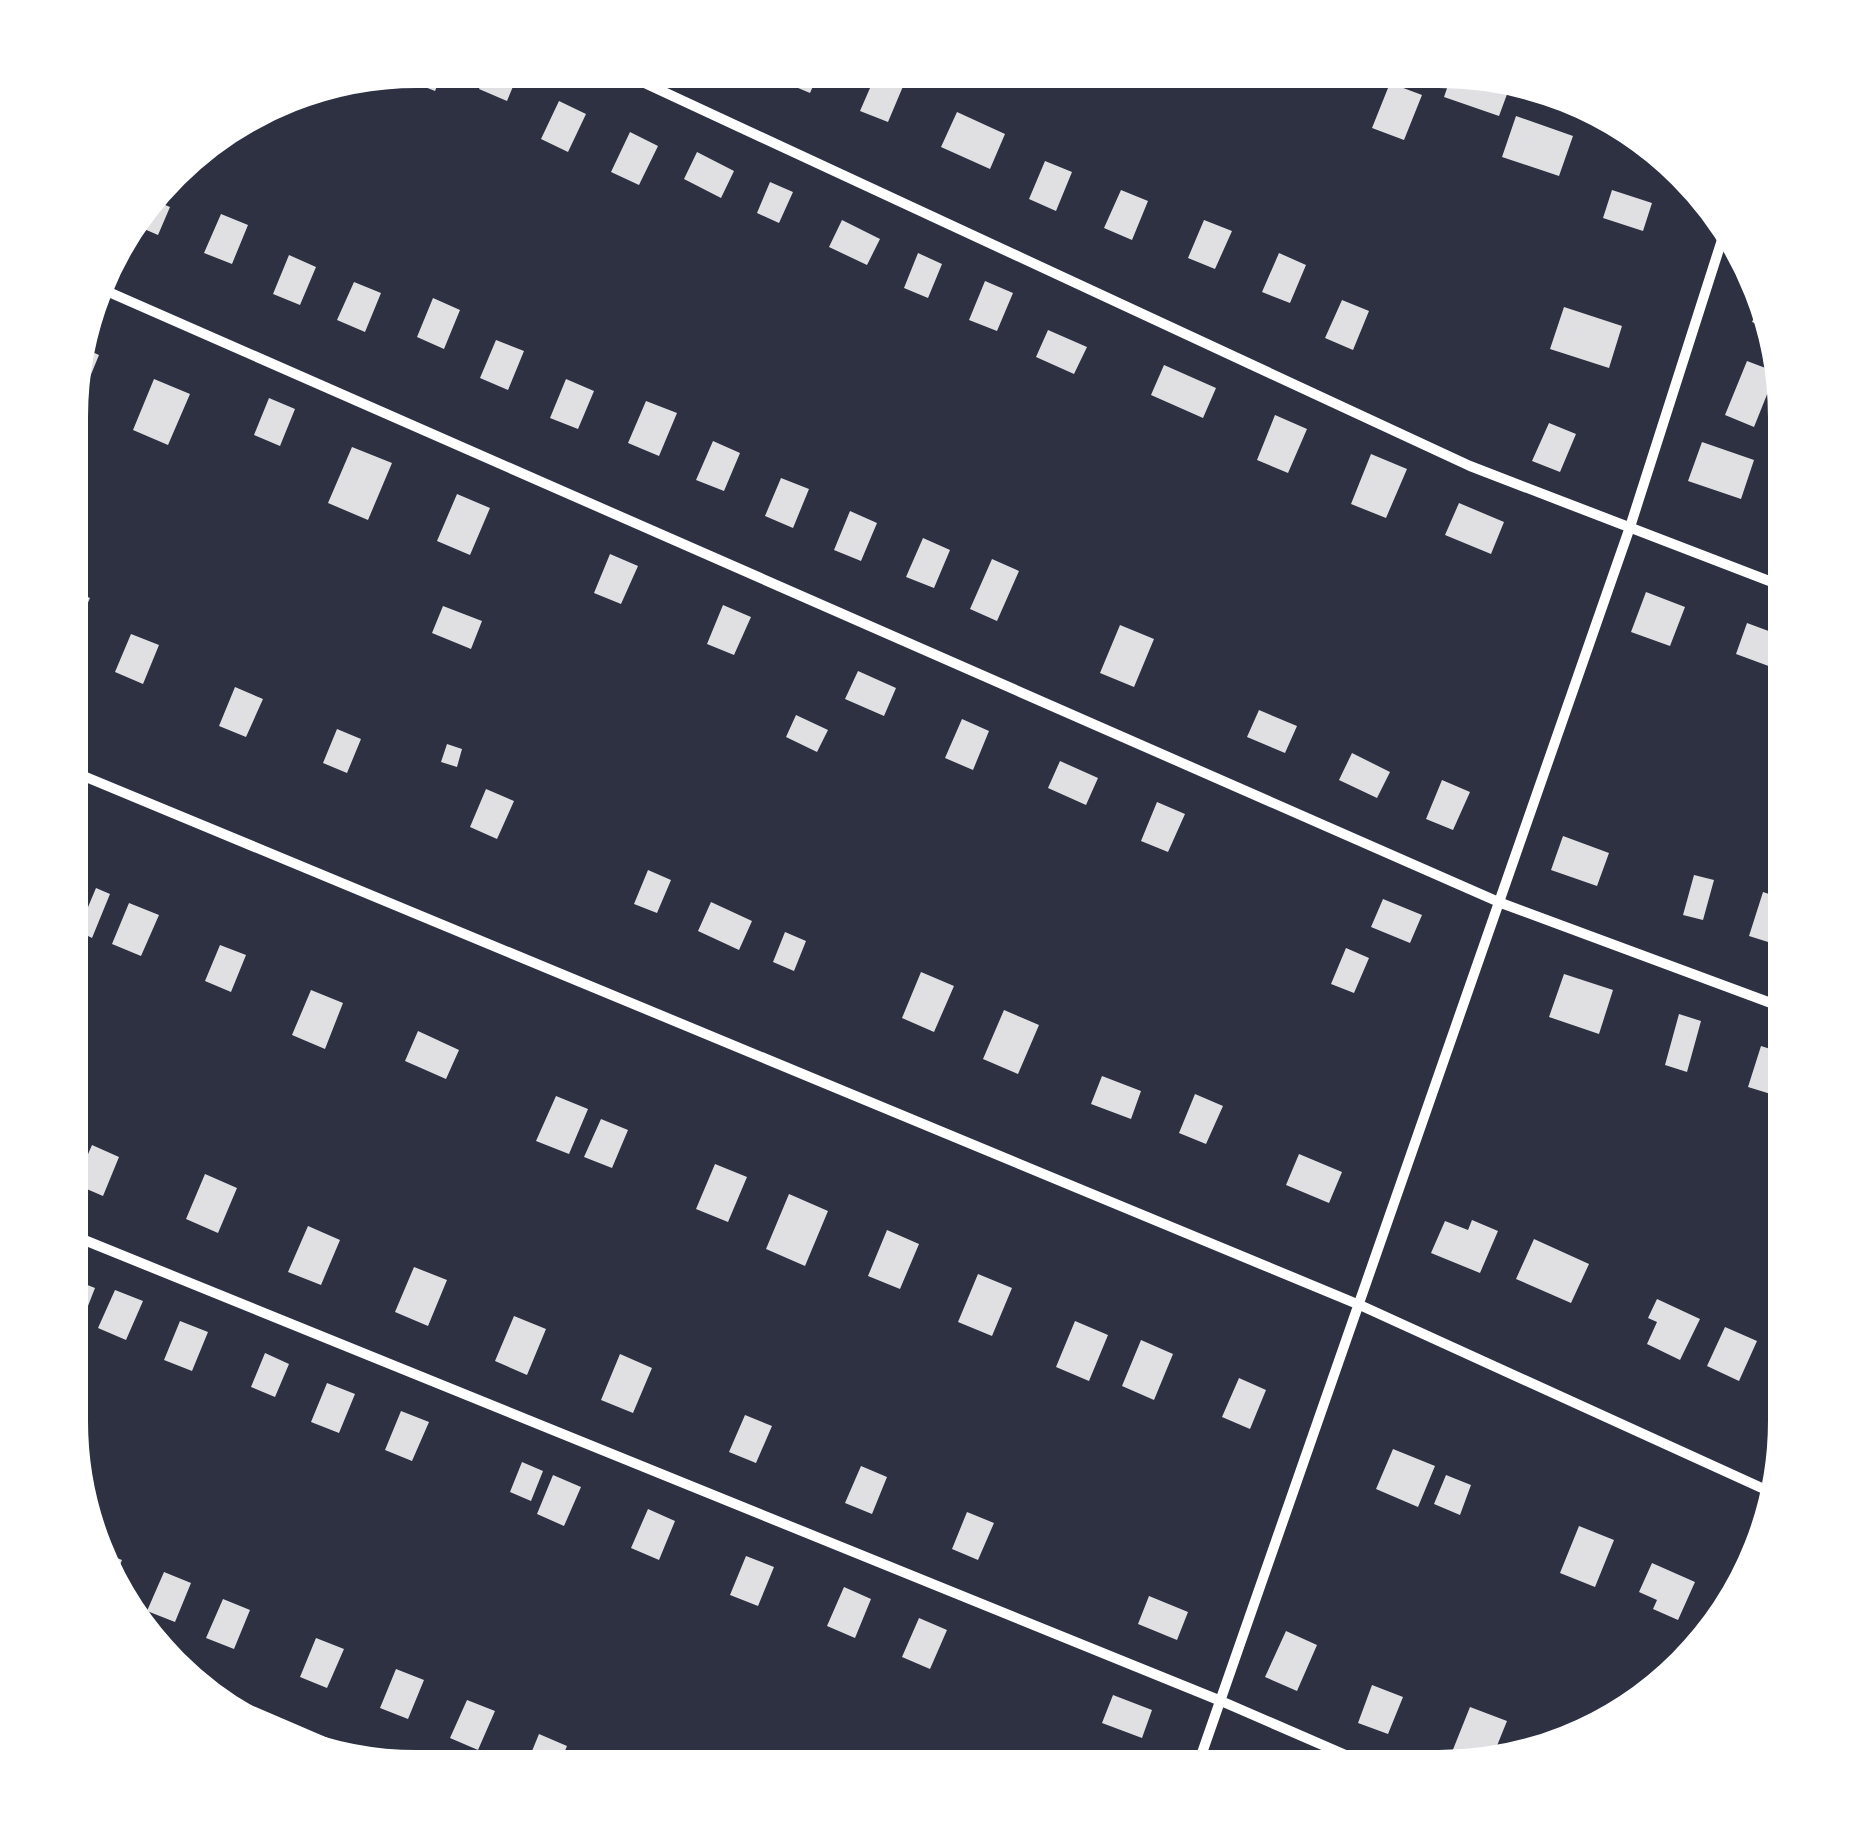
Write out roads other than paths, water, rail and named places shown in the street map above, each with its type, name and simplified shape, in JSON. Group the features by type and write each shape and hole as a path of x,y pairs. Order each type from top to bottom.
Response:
{"street":[{"path":"642,82 1470,466 1773,582"},
{"path":"1201,1756 1501,903 1630,527 1722,240"},
{"path":"107,291 1501,903 1773,1004"},
{"path":"82,775 1362,1306 1766,1490"},
{"path":"83,1238 1348,1756"},
{"path":"240,1706 332,1745"}]}
